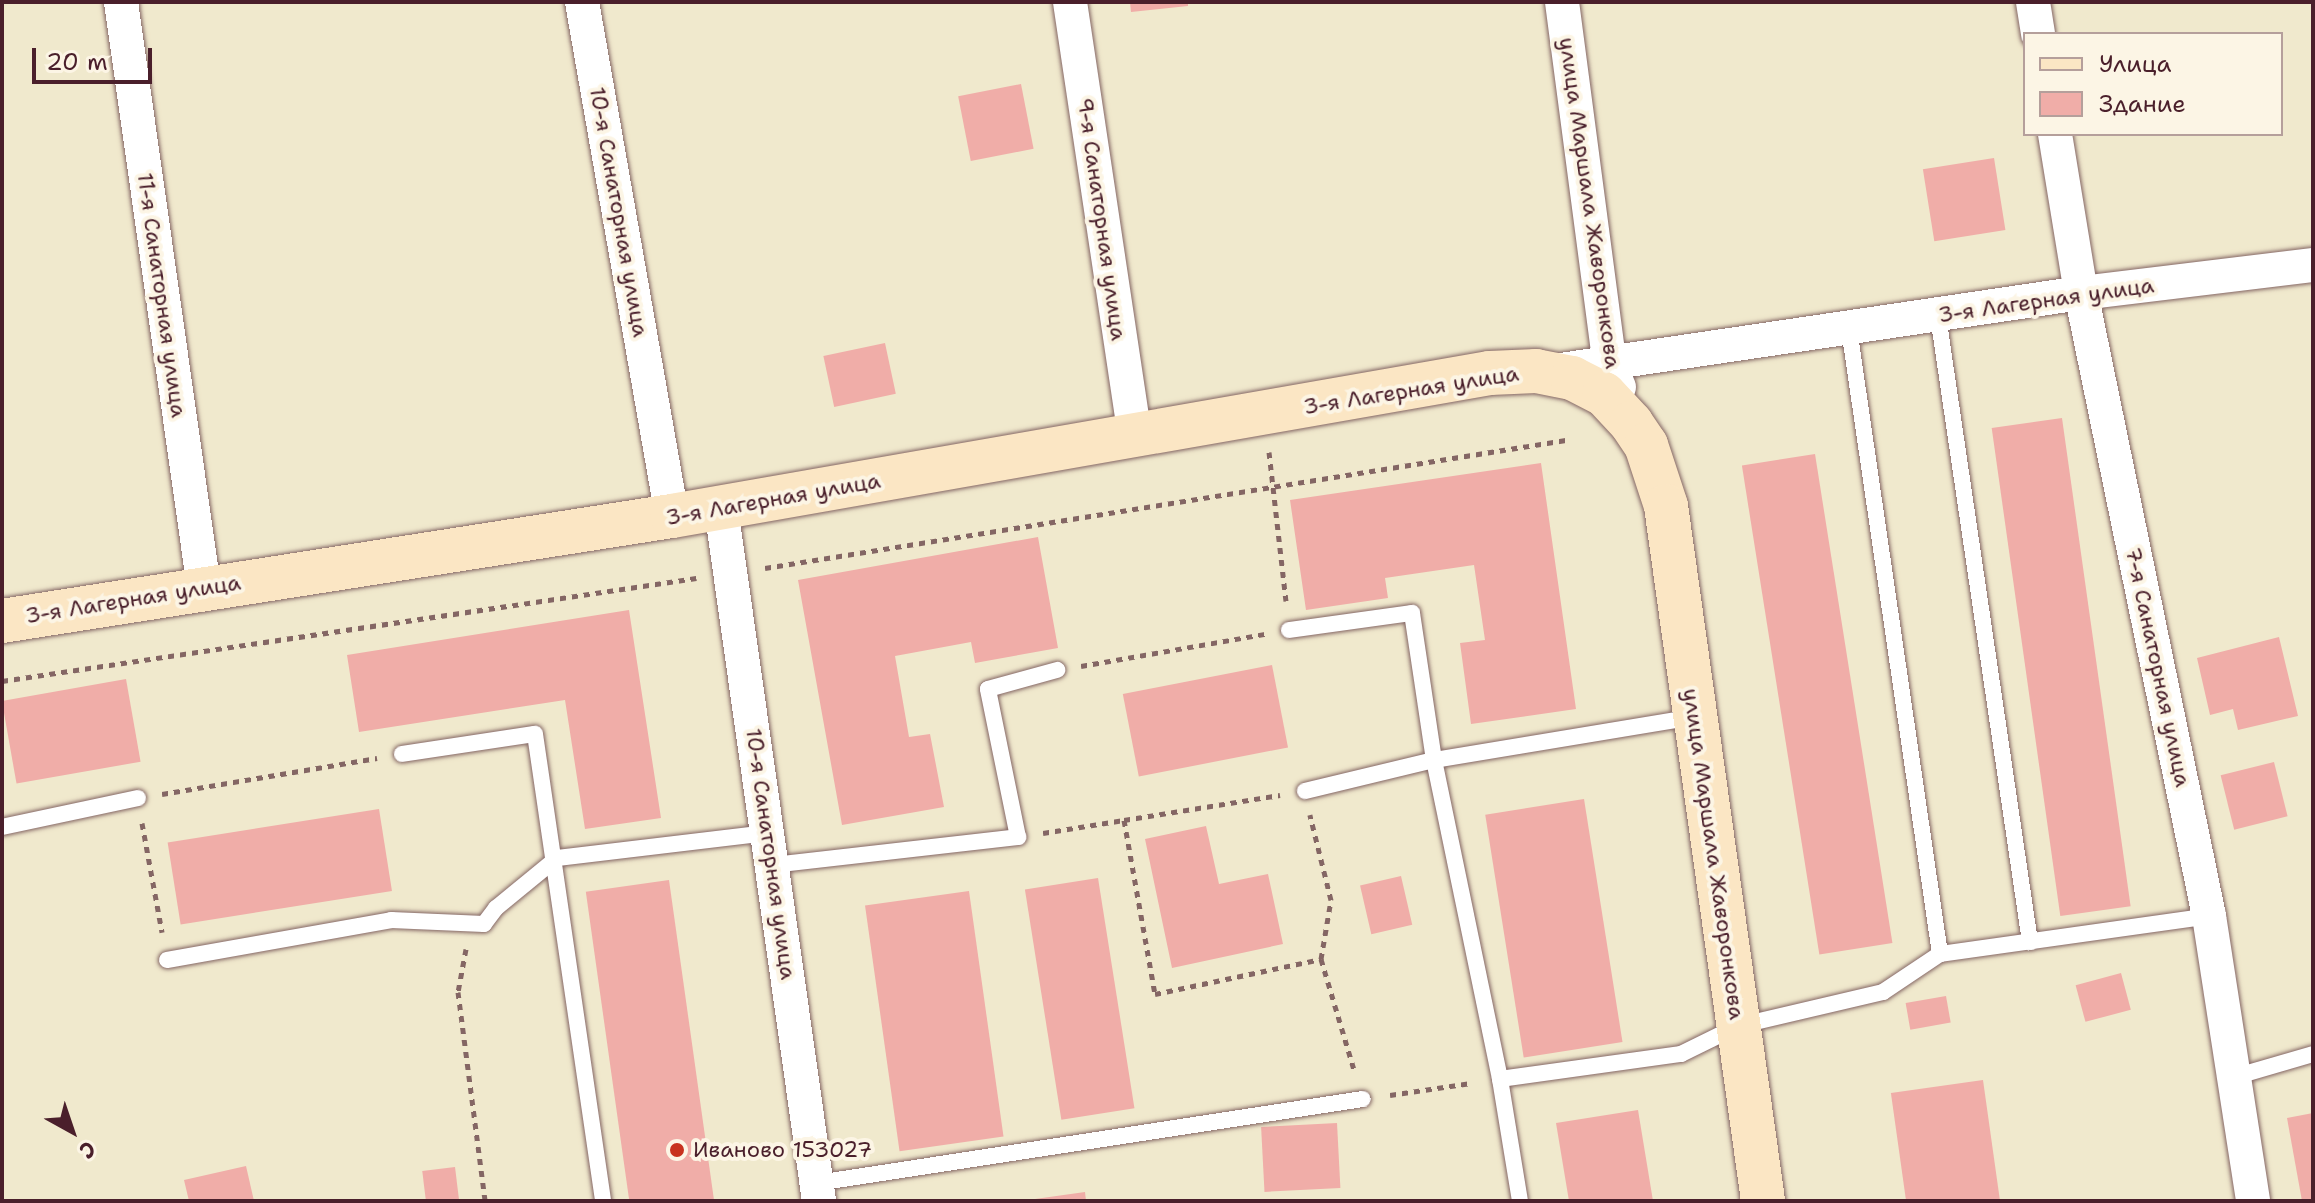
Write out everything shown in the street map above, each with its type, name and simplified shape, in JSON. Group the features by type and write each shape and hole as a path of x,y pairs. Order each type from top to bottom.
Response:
{"main road":[{"name":"3-я Лагерная улица","path":"2,621 721,508 1490,373 1542,372 1572,378 1604,394 1646,445 1666,506"},
{"name":"улица Маршала Жаворонкова","path":"1666,506 1763,1201"}],"street":[{"name":"11-я Санаторная улица","path":"121,2 204,588"},
{"name":"10-я Санаторная улица","path":"582,2 672,516"},
{"name":"9-я Санаторная улица","path":"1070,2 1135,435"},
{"name":"улица Маршала Жаворонкова","path":"1562,2 1610,366 1646,445"},
{"path":"2033,2 2038,32"},
{"name":"7-я Санаторная улица","path":"2055,136 2081,293 2209,916 2253,1201"},
{"name":"3-я Лагерная улица","path":"1542,372 1610,366 2081,293 2313,265"},
{"name":"10-я Санаторная улица","path":"721,508 818,1192"}],"lane":[{"path":"1938,316 2030,942"},
{"path":"1849,329 1940,954"},
{"path":"1289,630 1412,613 1434,760 1500,1079 1520,1201"},
{"path":"167,960 391,920 484,924 496,908 557,858 1018,837 988,689 1057,670"},
{"path":"1305,791 1434,760 1695,716"},
{"path":"402,754 535,734 557,858 603,1201"},
{"path":"2,827 138,798"},
{"path":"1500,1079 1681,1054 1738,1026 1883,992 1940,954 2209,916"},
{"path":"2234,1077 2313,1054"},
{"path":"818,1192 1363,1099"}],"path":[{"path":"1057,670 1289,630 1264,415"},
{"path":"2,681 730,573 1272,484 1566,440"},
{"path":"167,960 138,798 402,754"},
{"path":"1018,837 1305,791 1331,900 1321,959 1363,1099 1500,1079"},
{"path":"1124,820 1155,994 1321,959"},
{"path":"484,924 464,952 458,992 485,1201"}],"building":[{"path":"1130,2 1188,2 1188,6 1131,12"},
{"path":"1021,84 1034,149 971,161 958,96"},
{"path":"1994,158 2005,230 1934,241 1923,169"},
{"path":"885,343 896,394 834,407 823,356"},
{"path":"2062,418 2131,906 2060,916 1992,428"},
{"path":"1815,454 1892,943 1819,954 1742,466"},
{"path":"1541,463 1576,709 1471,724 1460,643 1485,640 1474,565 1385,578 1388,598 1306,610 1290,500"},
{"path":"1038,537 1058,648 975,663 971,642 895,656 909,737 930,734 944,807 842,825 798,580"},
{"path":"629,610 661,818 585,829 565,700 359,732 347,655"},
{"path":"2279,637 2298,716 2238,730 2233,709 2210,715 2197,658"},
{"path":"1272,665 1288,747 1139,776 1123,694"},
{"path":"126,679 141,762 17,784 2,701"},
{"path":"2274,762 2288,816 2234,830 2221,775"},
{"path":"1584,799 1622,1042 1524,1058 1485,815"},
{"path":"379,809 392,891 181,924 168,842"},
{"path":"1206,826 1219,884 1268,874 1283,944 1172,968 1145,839"},
{"path":"1401,876 1412,925 1371,934 1360,885"},
{"path":"1098,878 1134,1108 1061,1120 1025,890"},
{"path":"669,880 714,1201 629,1201 586,892"},
{"path":"969,891 1004,1137 900,1151 865,906"},
{"path":"2121,973 2131,1010 2085,1022 2076,985"},
{"path":"1946,996 1951,1023 1910,1030 1906,1003"},
{"path":"1983,1080 2000,1201 1906,1201 1891,1093"},
{"path":"1638,1110 1653,1201 1569,1201 1556,1123"},
{"path":"2313,1113 2313,1201 2302,1201 2287,1118"},
{"path":"1337,1123 1340,1188 1265,1192 1261,1127"},
{"path":"246,1166 254,1201 189,1201 184,1180"},
{"path":"455,1167 459,1201 426,1201 422,1171"},
{"path":"1085,1192 1086,1201 1035,1201 1035,1199"}],"place":[{"name":"Иваново 153027","path":"677,1150"}]}
